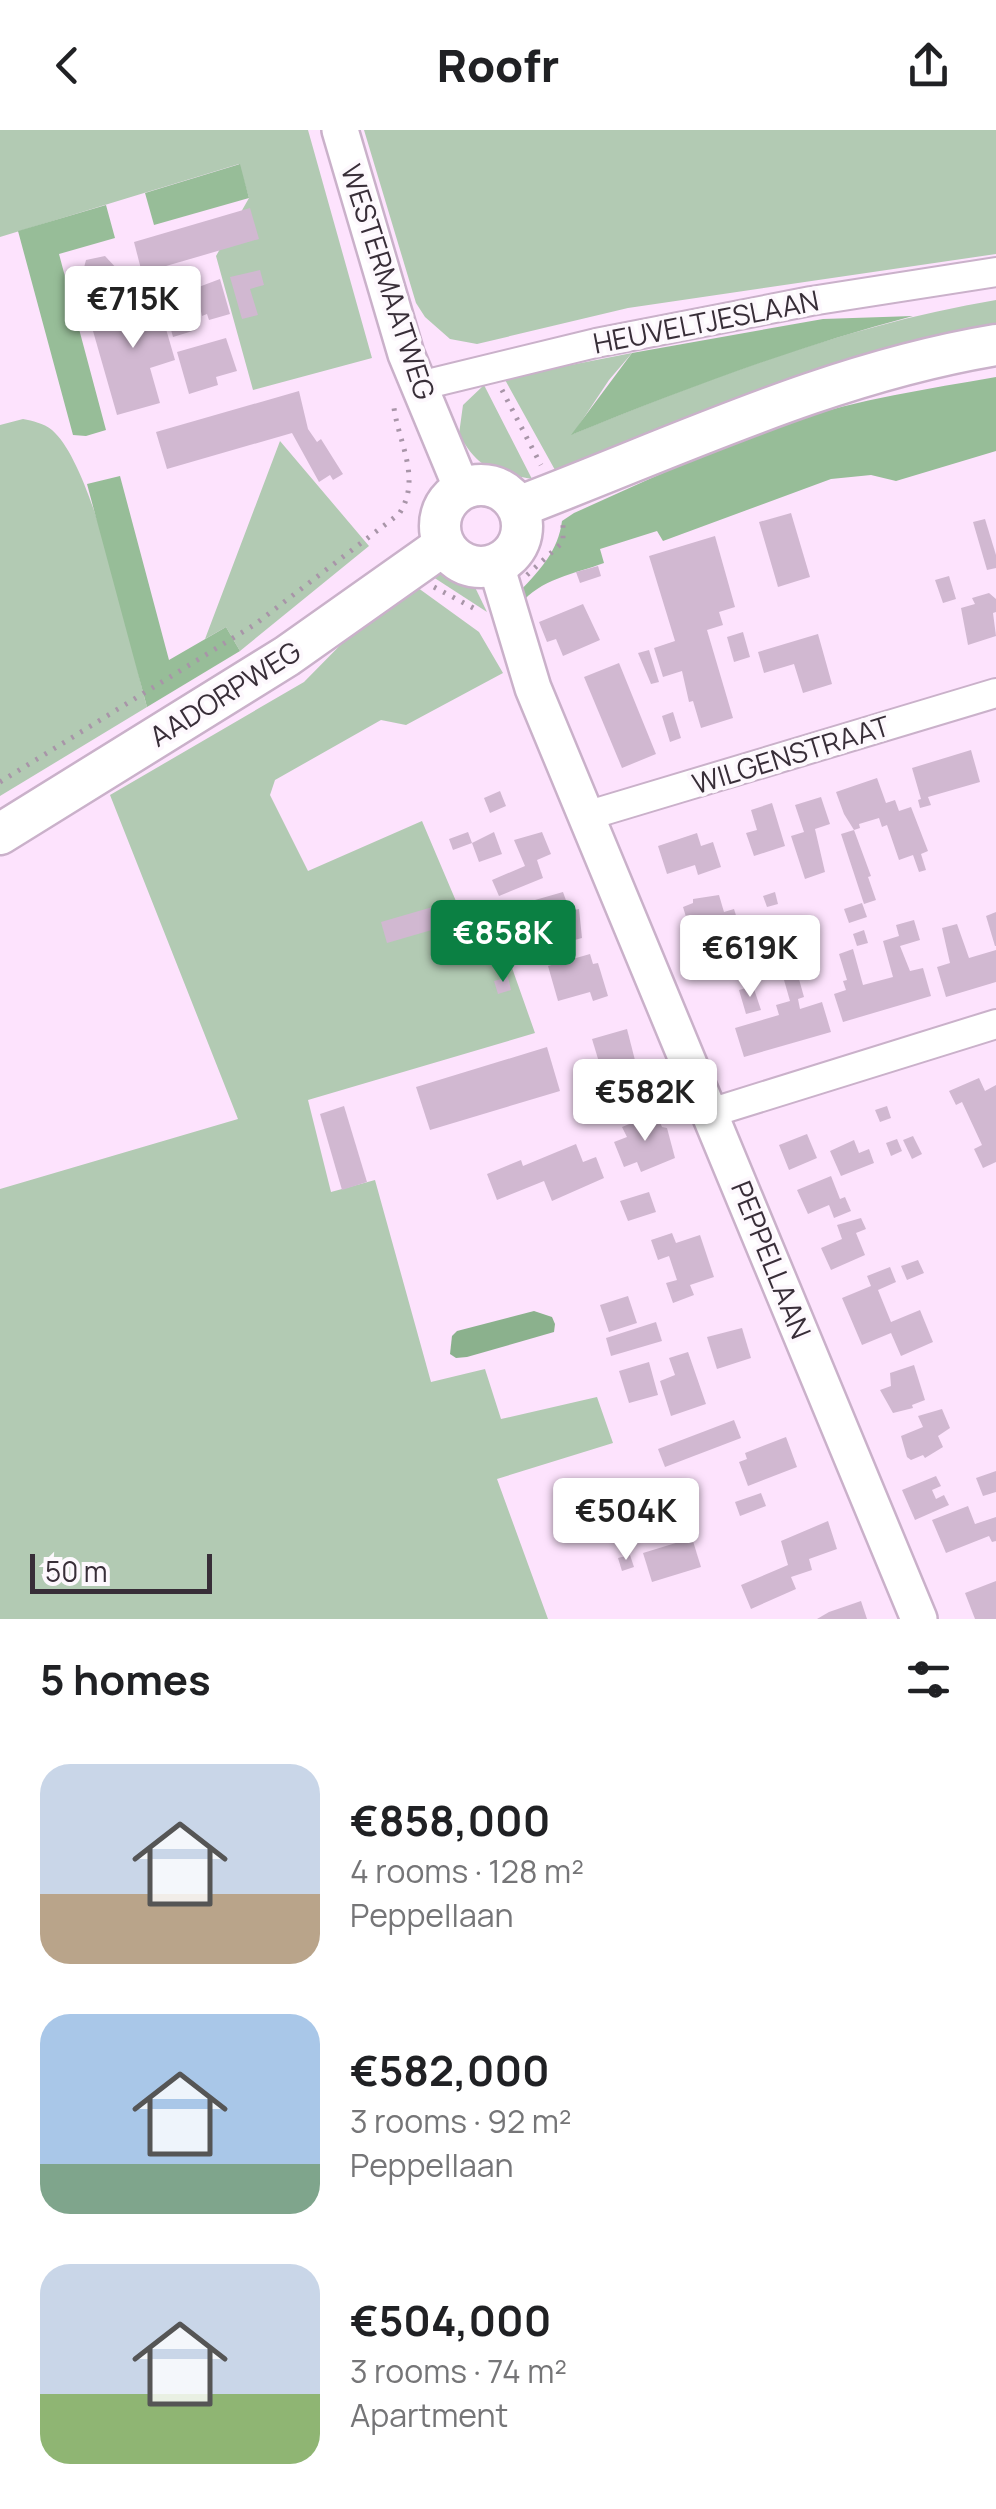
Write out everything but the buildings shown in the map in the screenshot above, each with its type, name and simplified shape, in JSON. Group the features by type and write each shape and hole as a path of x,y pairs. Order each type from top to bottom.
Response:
{"main road":[{"path":"536,501 484,484 462,489 442,513 444,545 457,560 500,582 536,501 710,428 846,380 996,345"},
{"name":"AADORPWEG","path":"0,834 287,656 444,545"}],"street":[{"name":"WESTERMAATWEG","path":"340,130 390,305 462,489"},
{"name":"HEUVELTJESLAAN","path":"419,386 596,343 810,301 996,272"},
{"name":"PEPPELLAAN","path":"500,582 532,688 919,1619"},
{"name":"WILGENSTRAAT","path":"586,816 996,693"},
{"path":"710,1113 996,1024"}],"path":[{"path":"491,370 539,459 536,501 564,526 563,542 500,582"},
{"name":"AADORPWEG","path":"0,782 254,625 399,514 410,490 410,469 394,404 402,390 419,386"}],"shaded area":[{"path":"0,130 308,130 372,358 253,390 216,256 249,198 239,164 0,237"},
{"path":"364,130 996,130 996,254 628,308 477,344 450,339 425,317 416,303"},
{"path":"240,164 249,198 154,225 145,193"},
{"path":"106,205 115,238 59,254 106,430 73,435 18,231"},
{"path":"996,300 996,325 939,335 827,365 555,470 504,378 632,353 573,434 781,355 887,324"},
{"path":"913,316 740,370 571,435 632,353 823,319"},
{"path":"996,377 996,451 896,481 871,475 831,479 663,541 657,531 600,549 604,563 548,583 521,604 520,591 552,551 562,521 574,513 793,421 868,401"},
{"path":"484,385 532,479 489,467 473,456 459,434 463,405"},
{"path":"23,419 52,430 68,450 83,480 109,559 147,707 0,796 0,425"},
{"path":"280,441 369,546 240,651 226,627 205,639"},
{"path":"120,476 169,660 226,627 240,651 147,707 87,484"},
{"path":"452,570 470,577 487,612 430,575"},
{"path":"414,585 479,632 503,673 406,725 381,720 275,780 270,795 308,871 422,821 464,920 492,911 535,1033 308,1100 331,1192 375,1180 431,1382 485,1369 501,1419 597,1397 613,1443 497,1479 548,1619 0,1619 0,1189 238,1119 110,795 304,682 363,622"},
{"path":"534,1311 552,1317 554,1332 467,1357 450,1354 452,1336 457,1331"}]}
